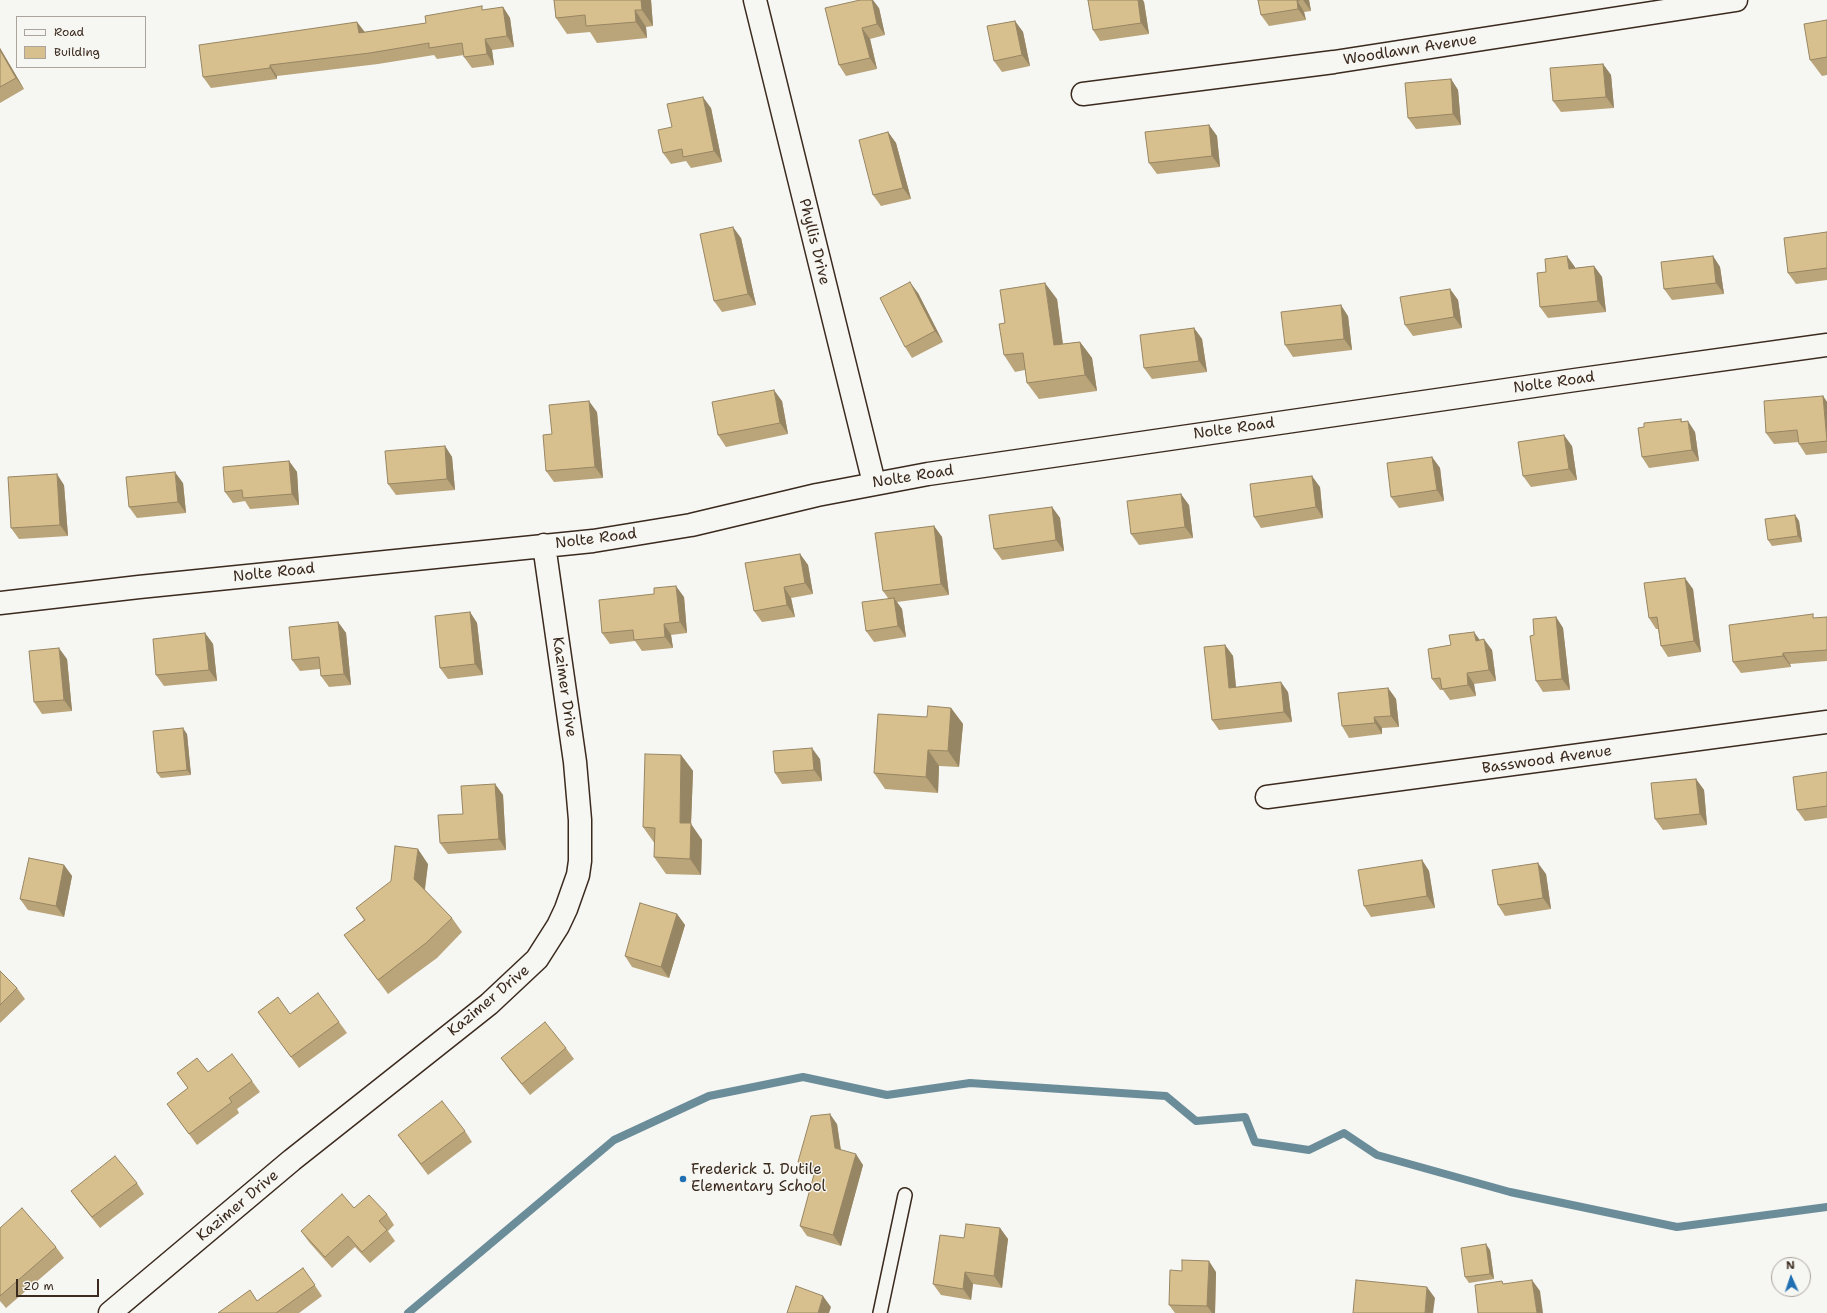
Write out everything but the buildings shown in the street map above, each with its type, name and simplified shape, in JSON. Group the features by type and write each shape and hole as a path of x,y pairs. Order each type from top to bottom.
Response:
{"street":[{"name":"Phyllis Drive","path":"755,0 874,483"},
{"name":"Woodlawn Avenue","path":"1083,94 1334,62 1653,6 1736,0"},
{"name":"Nolte Road","path":"0,603 593,541 690,525 816,495 874,483 1574,380 1827,345"},
{"name":"Kazimer Drive","path":"110,1313 292,1160 489,1004 537,959 558,926 566,909 578,875 580,861 580,820 575,762 544,545"},
{"name":"Basswood Avenue","path":"1267,797 1827,722"}],"lane":[{"path":"880,1313 905,1195"}],"waterway":[{"path":"408,1313 614,1140 709,1096 803,1077 887,1095 970,1083 1166,1096 1196,1121 1245,1117 1255,1142 1309,1150 1344,1133 1377,1155 1510,1192 1677,1227 1827,1207"}],"place":[{"name":"Frederick J. Dutile Elementary School","path":"683,1179"}]}
